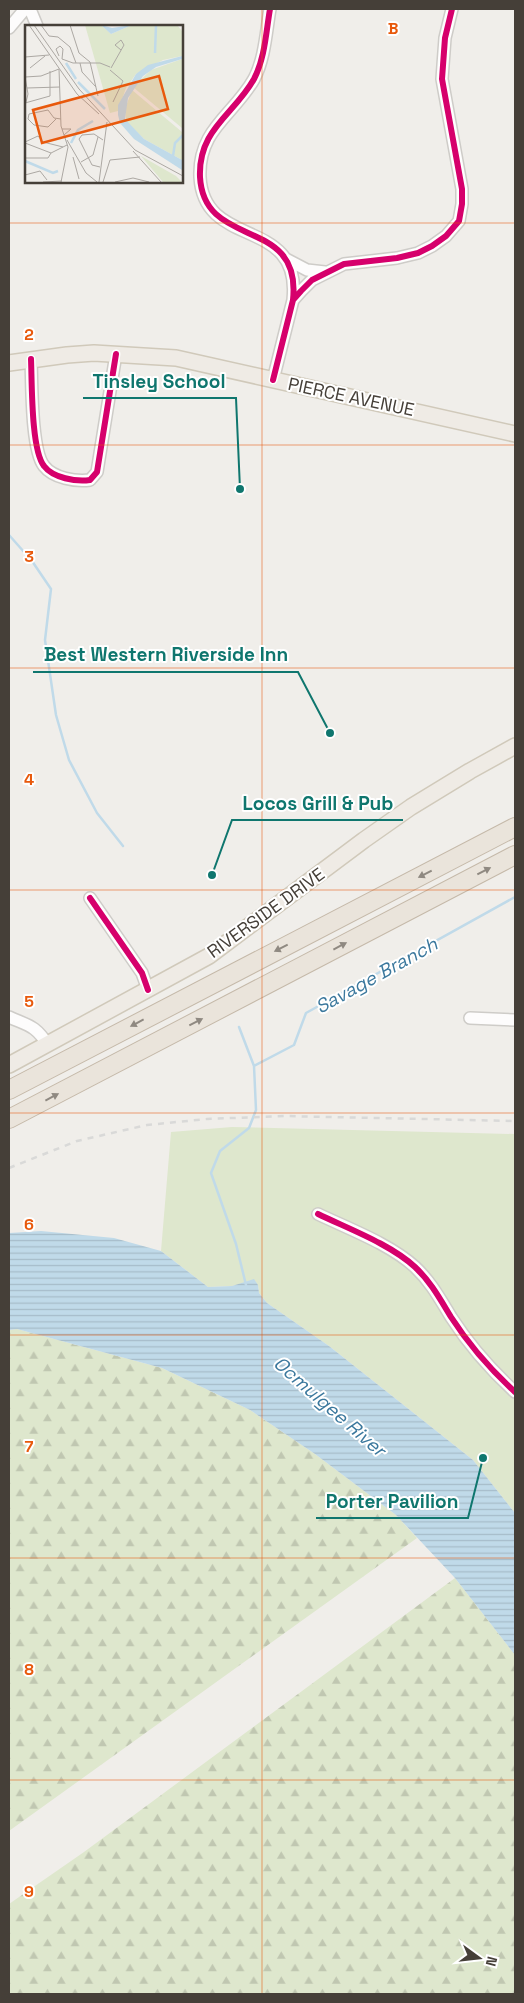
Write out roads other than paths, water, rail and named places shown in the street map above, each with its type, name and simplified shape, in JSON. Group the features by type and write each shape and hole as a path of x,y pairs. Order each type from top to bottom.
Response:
{"highway":[{"path":"9,1090 515,828"},
{"path":"9,1119 515,855"}],"main road":[{"name":"PIERCE AVENUE","path":"9,362 67,354 116,354 176,358 515,434"},
{"name":"RIVERSIDE DRIVE","path":"9,1065 220,949 411,807 515,746"}],"street":[{"path":"9,28 25,9"},
{"path":"30,9 37,25"},
{"path":"270,9 259,69 247,90 218,121 208,139 204,151 200,179 204,195 210,206 223,221 269,242 286,259 292,270 294,282 293,300 273,380"},
{"path":"293,300 312,280 344,264 397,258 418,253 446,236 458,221 462,204 462,189 442,79 445,38 452,9"},
{"path":"286,259 307,270 325,272"},
{"path":"31,359 39,458 50,472 83,481 90,480 97,472 116,354"},
{"path":"90,898 140,971 148,990"},
{"path":"9,1017 32,1026 40,1032 48,1045"},
{"path":"470,1018 515,1020"},
{"path":"318,1214 403,1257 416,1268 443,1301 450,1316 478,1356 515,1392"}],"water":[{"name":"Ocmulgee River","path":"41,1231 114,1238 161,1251 208,1287 232,1286 254,1279 258,1285 259,1293 267,1303 329,1346 473,1460 515,1513 515,1655 455,1578 396,1515 315,1454 250,1410 162,1368 17,1329 9,1330 9,1233"}],"waterway":[{"path":"9,535 32,561 51,589 45,640 56,715 69,760 97,813 123,846"},
{"name":"Savage Branch","path":"254,1066 294,1045 306,1013 515,897"},
{"path":"239,1027 254,1066 256,1110 249,1128 220,1151 211,1173 236,1244 246,1285"}],"railway":[{"path":"9,1168 77,1141 147,1125 207,1119 284,1116 515,1121"}],"place":[{"name":"Tinsley School","path":"240,489"},
{"name":"Best Western Riverside Inn","path":"330,733"},
{"name":"Locos Grill & Pub","path":"212,875"},
{"name":"Porter Pavilion","path":"483,1458"}]}
